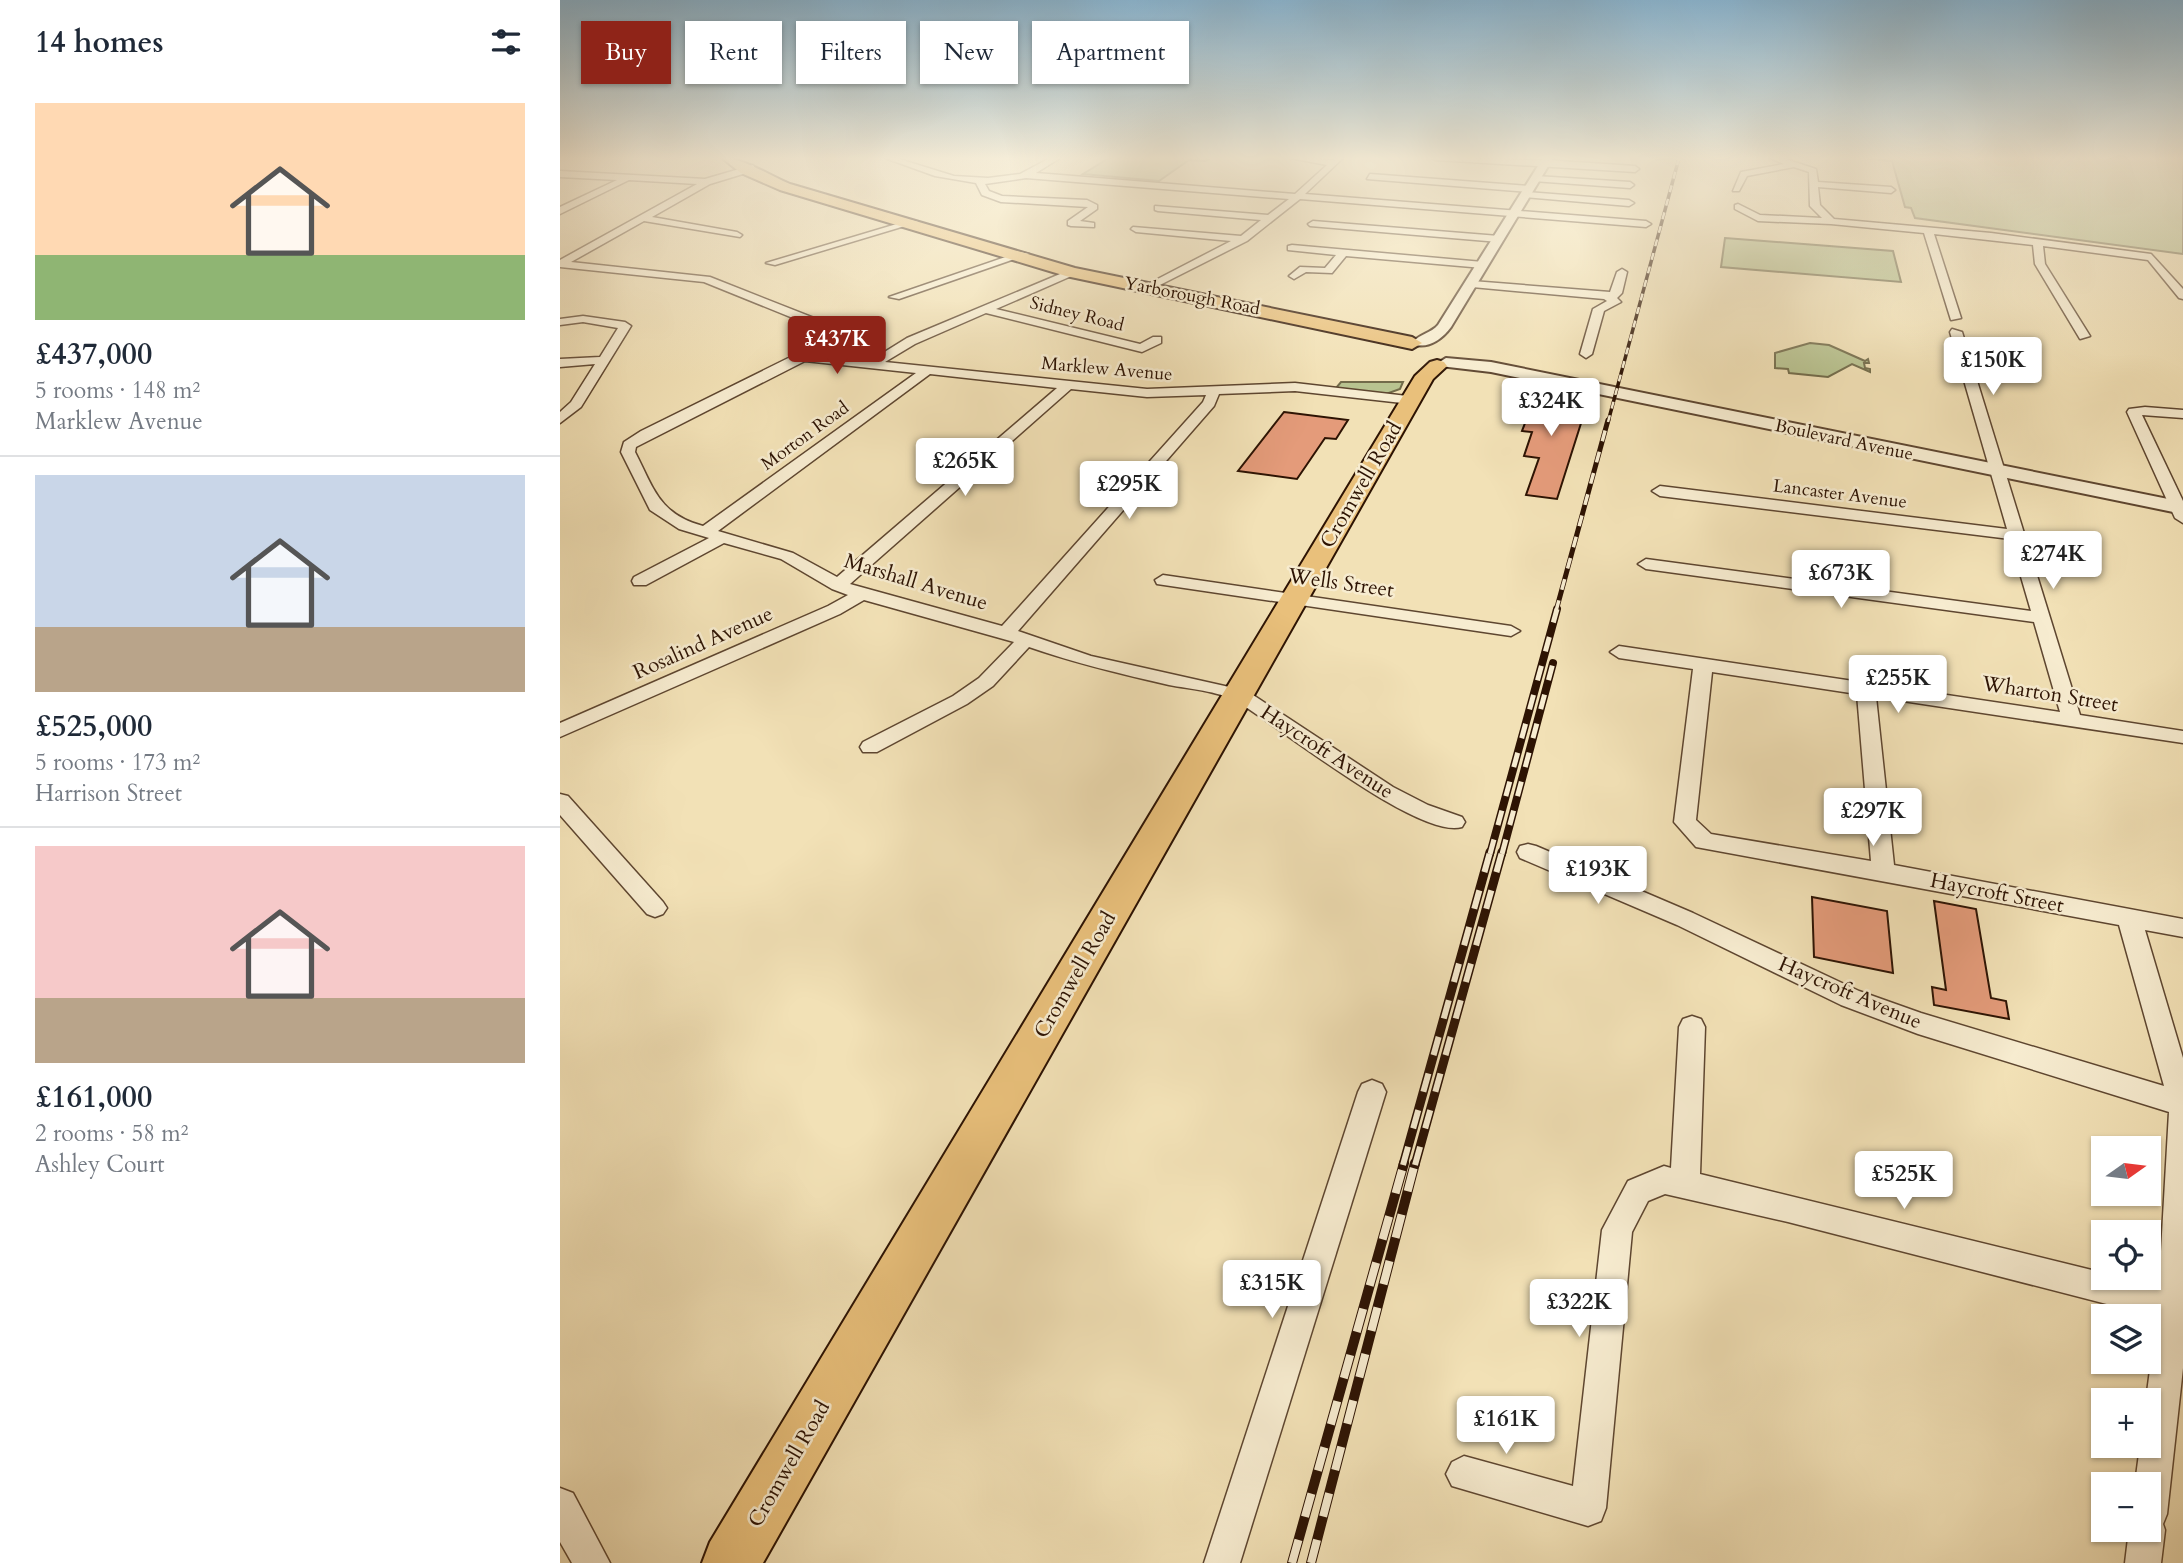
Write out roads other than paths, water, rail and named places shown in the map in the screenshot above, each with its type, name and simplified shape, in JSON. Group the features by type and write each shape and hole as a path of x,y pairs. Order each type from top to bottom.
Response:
{"main road":[{"name":"Yarborough Road","path":"937,231 1072,272 1322,322 1379,337 1427,359"},
{"name":"Cromwell Road","path":"731,1563 1240,695 1427,359"}],"street":[{"path":"560,264 620,231"},
{"path":"715,231 737,235"},
{"path":"771,263 882,231"},
{"path":"1157,231 1243,239"},
{"path":"1150,287 1254,231"},
{"path":"1399,231 1499,239"},
{"name":"Cromwell Road","path":"1427,359 1504,231"},
{"path":"2072,721 1928,231 2151,257 2183,296"},
{"path":"2038,242 2040,264 2084,336"},
{"path":"1292,248 1483,265"},
{"path":"1294,276 1304,269 1328,271 1343,253"},
{"path":"895,297 1020,255"},
{"path":"560,264 687,276 721,283 843,334 840,339 802,358"},
{"path":"1472,284 1602,296 1616,293 1622,271"},
{"path":"874,363 911,341 1072,272"},
{"path":"1586,354 1599,309 1615,302 1602,296"},
{"name":"Sidney Road","path":"988,310 1142,348 1157,340"},
{"path":"560,322 583,320 625,326 576,404 560,419"},
{"name":"Marklew Avenue","path":"802,358 874,363 1147,393 1295,387 1427,359"},
{"name":"Marshall Avenue","path":"802,358 646,434 629,445 628,452 654,507 668,518 712,535 787,556 838,585 862,594 1006,633 1086,660 1240,695"},
{"name":"Boulevard Avenue","path":"1427,359 1505,370 2181,511"},
{"path":"560,363 604,360"},
{"name":"Morton Road","path":"640,581 712,535 928,370"},
{"path":"838,585 1068,385"},
{"path":"1006,633 1209,403 1213,392"},
{"path":"2181,511 2134,412 2183,414"},
{"name":"Lancaster Avenue","path":"1660,491 2016,535"},
{"path":"1646,564 2041,618"},
{"name":"Wells Street","path":"1163,580 1511,631"},
{"name":"Rosalind Avenue","path":"560,731 834,610 862,594"},
{"path":"870,747 960,700 986,682 1025,641"},
{"name":"Wharton Street","path":"1619,652 2183,737"},
{"name":"Haycroft Street","path":"1703,665 1685,822 1689,829 1704,841 1882,871 2183,928"},
{"path":"1866,690 1882,871"},
{"name":"Haycroft Avenue","path":"1240,695 1385,792 1420,810 1454,822"},
{"path":"560,801 655,908"},
{"name":"Haycroft Avenue","path":"1528,852 1685,919 1850,998 1918,1023 2183,1104"},
{"path":"2129,917 2183,1104 2174,1306 2154,1472"},
{"path":"1685,1183 1692,1027"},
{"path":"1222,1563 1372,1092"},
{"path":"1464,1474 1588,1508 1617,1230 1638,1191 1664,1180 1685,1183 2174,1306"},
{"path":"560,1506 592,1563"},
{"path":"2143,1563 2146,1542"}],"railway":[{"path":"1608,422 1659,231"},
{"path":"1556,611 1608,420"},
{"path":"1490,854 1557,609"},
{"path":"1502,854 1553,663"},
{"path":"1403,1165 1490,852"},
{"path":"1415,1165 1502,852"},
{"path":"1292,1563 1404,1163"},
{"path":"1311,1563 1415,1163"}]}
